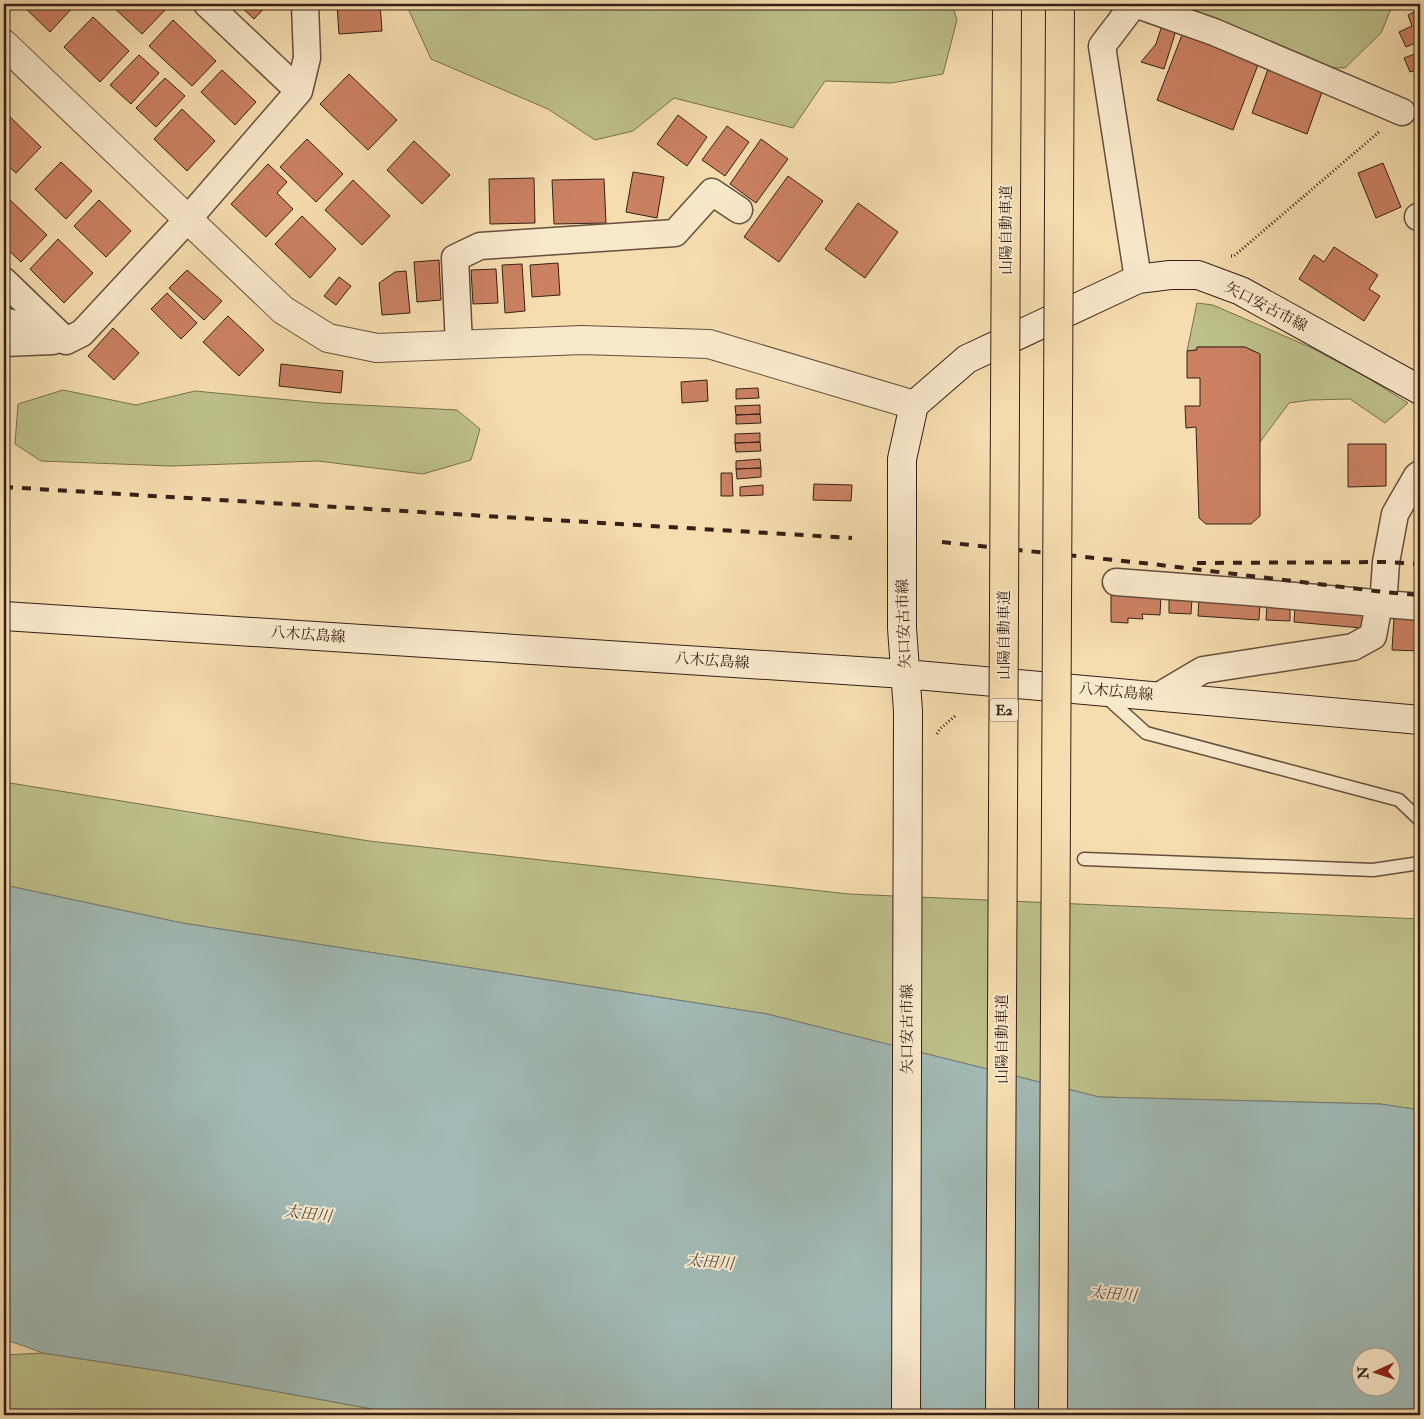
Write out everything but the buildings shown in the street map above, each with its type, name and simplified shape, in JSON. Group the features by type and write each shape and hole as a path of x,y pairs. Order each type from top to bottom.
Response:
{"highway":[{"name":"山陽自動車道","path":"1000,1415 1007,4"},
{"path":"1053,1415 1060,4"}],"main road":[{"path":"4,44 283,310 328,338 377,348 582,340 709,344 914,405"},
{"name":"矢口安古市線","path":"906,1415 908,711 902,628 902,458 914,405 967,359 1138,279 1170,274 1198,275 1242,291 1420,390"},
{"name":"八木広島線","path":"4,616 905,674 1420,720"}],"street":[{"path":"207,4 299,91"},
{"path":"4,343 66,341 82,333 188,219 299,91 306,58 305,4"},
{"path":"1138,279 1102,46 1135,4 1214,32 1402,112"},
{"path":"459,345 455,258 480,246 675,233 712,192 739,210"},
{"path":"4,281 66,341"},
{"path":"4,322 20,325 66,341"},
{"path":"1159,696 1203,670 1353,647 1373,636 1379,604 1384,592 1386,562 1395,514 1420,474"},
{"path":"1116,582 1420,607"}],"lane":[{"path":"1099,691 1146,733 1399,800 1420,820"},
{"path":"1084,859 1373,870 1420,863"}],"path":[{"path":"1198,275 1209,257 1234,256 1402,112"}],"green space":[{"path":"406,4 952,4 957,20 943,74 891,83 825,81 793,128 674,98 633,131 595,140 548,109 431,59"},
{"path":"1156,4 1393,4 1381,33 1345,68 1306,67"},
{"path":"1197,303 1213,305 1312,348 1368,378 1408,403 1385,423 1350,399 1310,400 1289,403 1260,442 1260,354 1245,347 1197,347 1195,350 1187,351"},
{"path":"63,390 136,405 195,391 321,403 457,410 480,429 471,460 423,474 318,461 171,466 41,461 15,444 18,404"},
{"path":"4,782 369,841 849,894 1420,919 1420,1110 1380,1104 1099,1097 767,1014 182,923 4,885"},
{"path":"43,1353 174,1373 406,1415 4,1415 4,1355"}],"water":[{"name":"太田川","path":"4,885 182,923 767,1014 1099,1097 1380,1104 1420,1110 1420,1415 406,1415 174,1373 43,1353 4,1339"}],"railway":[{"path":"4,487 852,538"},
{"path":"942,542 1420,595"},
{"path":"1197,563 1386,562 1420,564"}]}
